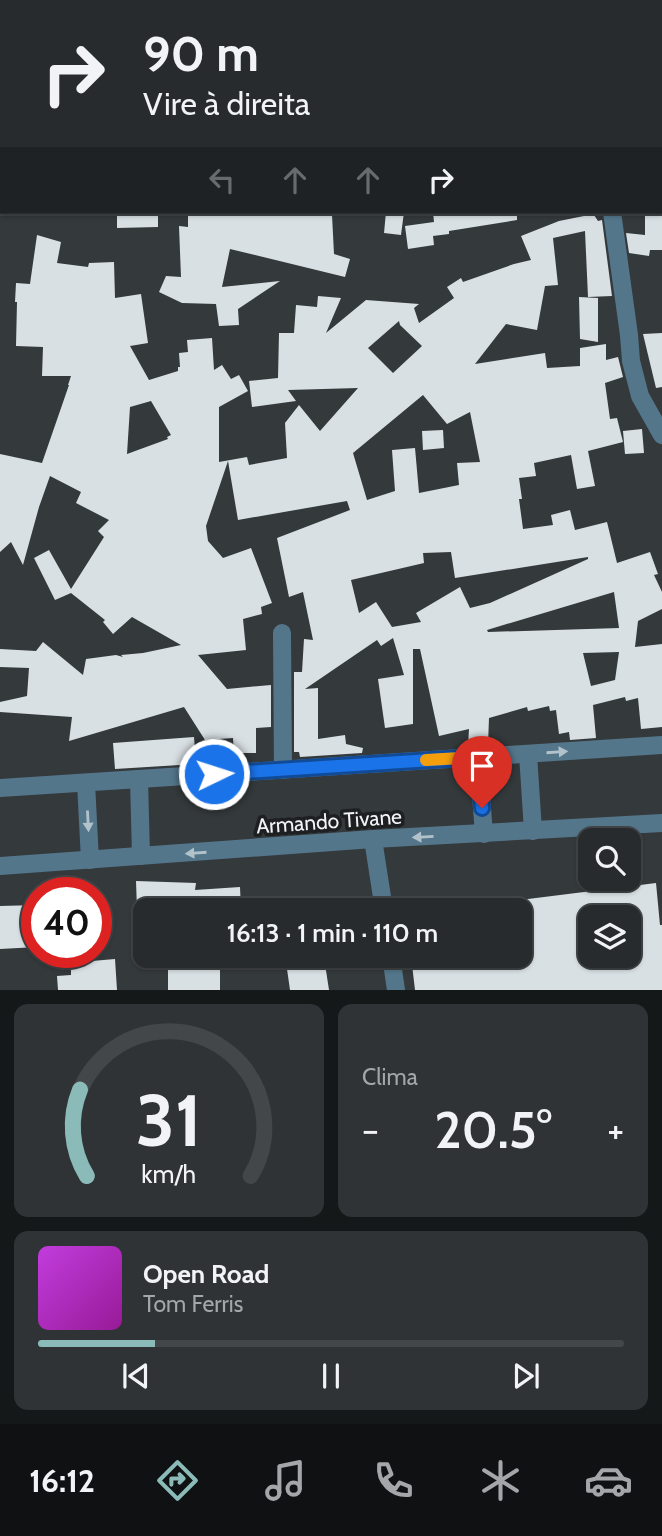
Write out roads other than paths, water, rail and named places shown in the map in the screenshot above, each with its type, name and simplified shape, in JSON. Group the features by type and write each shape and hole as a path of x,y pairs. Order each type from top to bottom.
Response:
{"street":[{"path":"612,214 631,361 640,397 662,435"},
{"path":"282,633 283,770"},
{"path":"0,788 662,745"},
{"path":"528,754 533,831"},
{"path":"478,757 484,834"},
{"path":"139,779 141,856"},
{"path":"86,783 90,860"},
{"name":"Armando Tivane","path":"0,866 373,839 662,823"},
{"path":"373,839 382,898"},
{"path":"393,968 396,990"}]}
